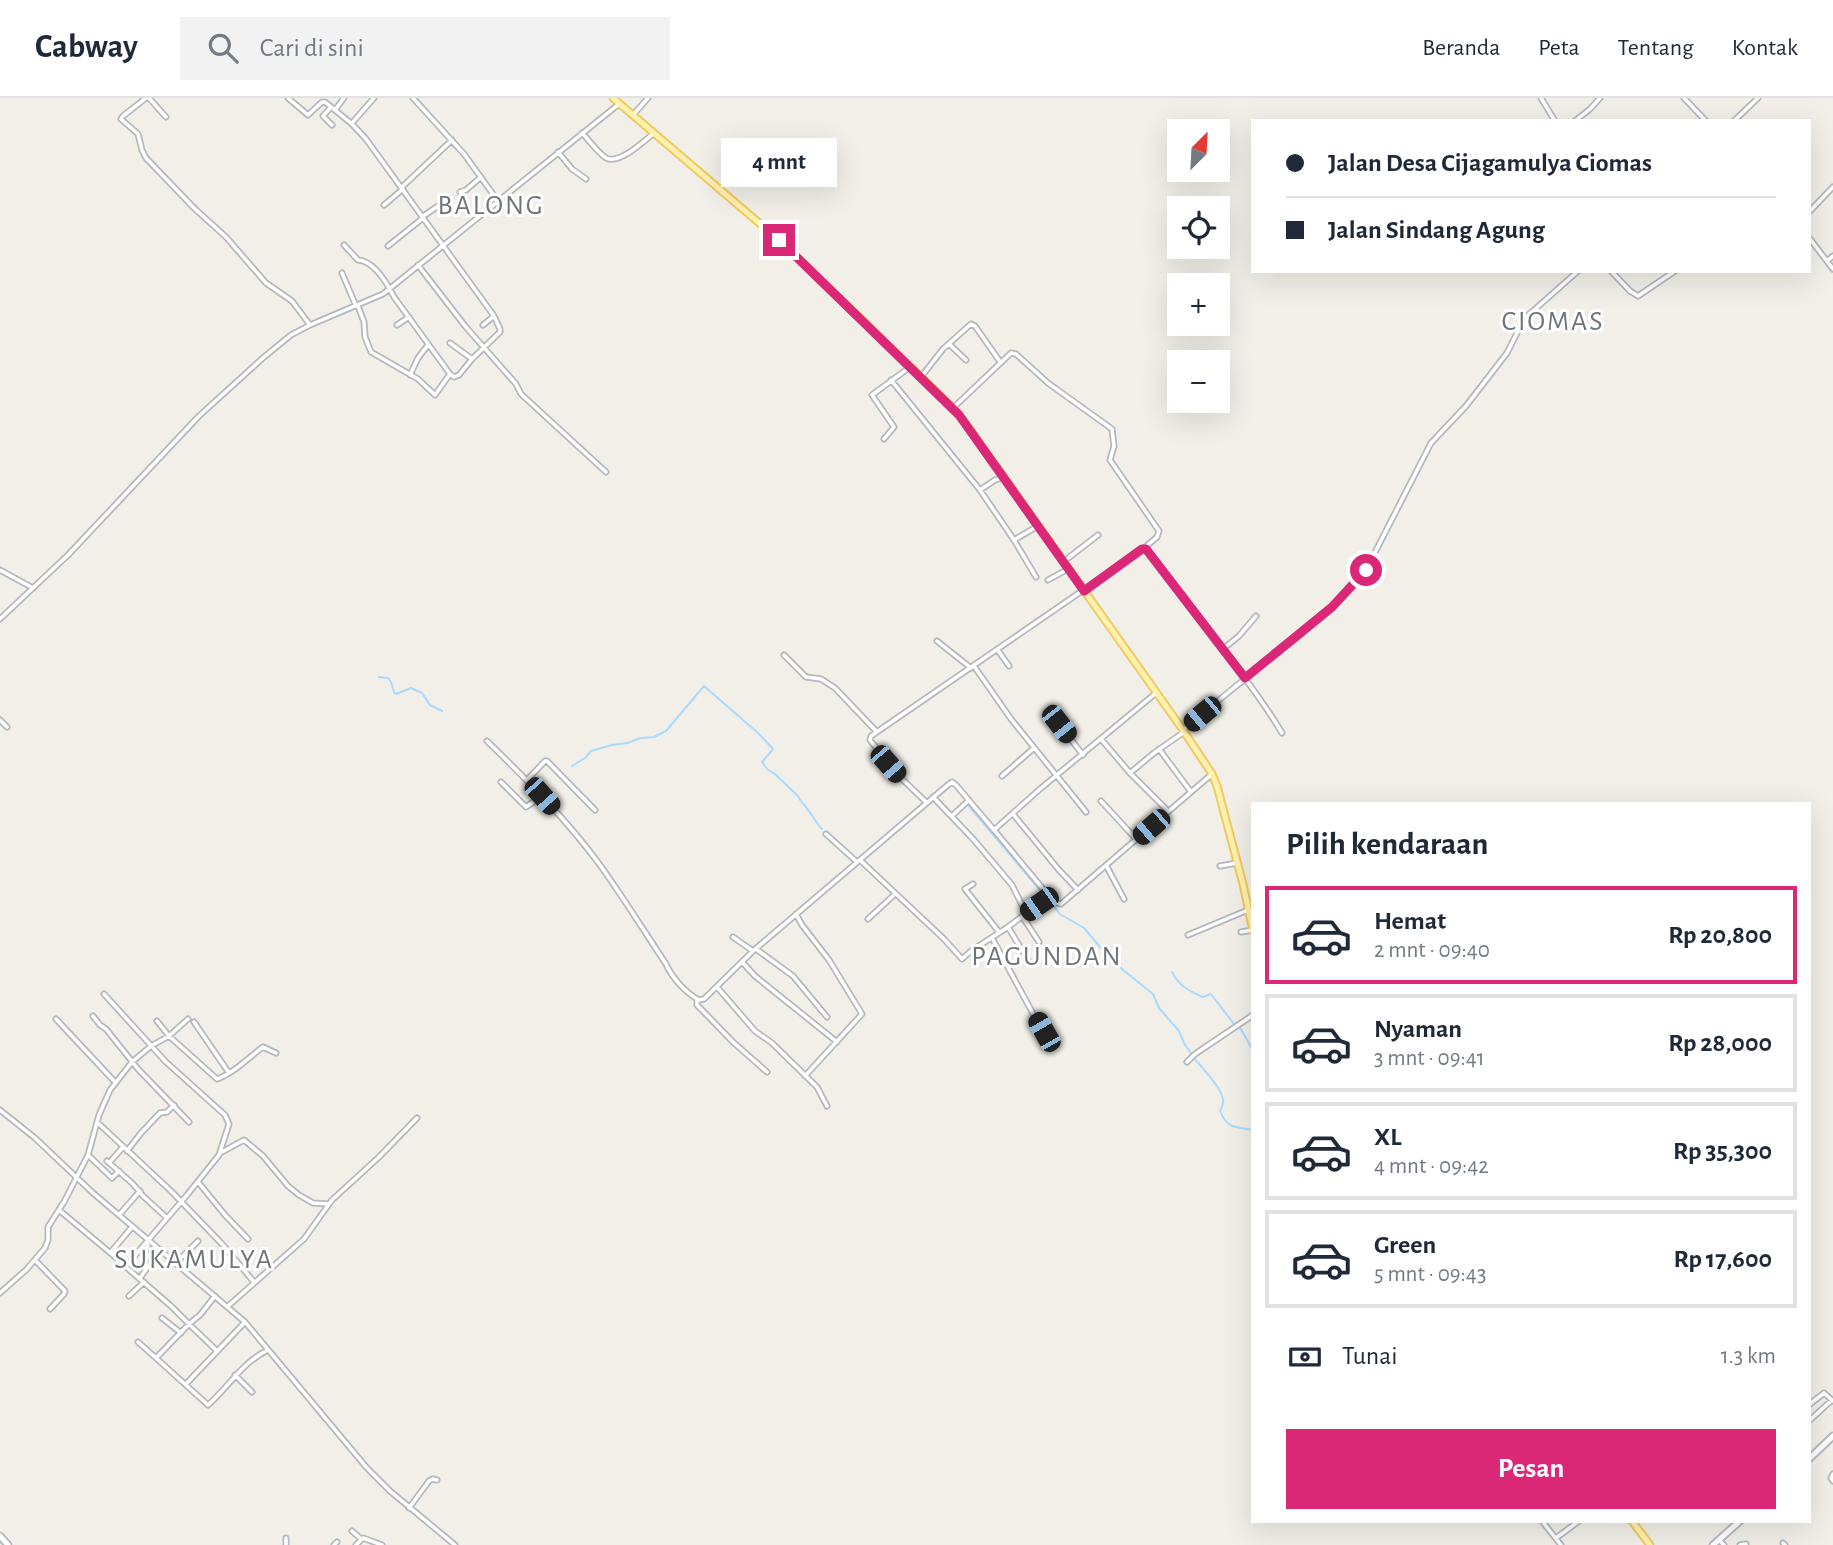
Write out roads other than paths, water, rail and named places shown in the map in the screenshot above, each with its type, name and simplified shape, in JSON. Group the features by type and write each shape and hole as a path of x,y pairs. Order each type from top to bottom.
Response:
{"main road":[{"path":"613,98 779,240 953,408 1212,774 1251,923"},
{"path":"1811,1457 1832,1438"},
{"path":"1634,1523 1650,1545"},
{"path":"1713,1545 1722,1543 1738,1523"},
{"path":"0,1536 8,1545"}],"street":[{"path":"166,117 147,98 121,119 138,134 146,158 226,237 266,283 292,301 310,325"},
{"path":"288,98 308,115 323,101 366,139 494,316 500,331 459,376 455,377 428,345 368,261 357,259 344,245"},
{"path":"332,125 323,117 344,98"},
{"path":"352,124 374,98"},
{"path":"413,98 452,140 498,201"},
{"path":"633,115 648,98"},
{"path":"1541,98 1554,119"},
{"path":"1578,119 1600,98"},
{"path":"1684,98 1704,119"},
{"path":"1736,119 1758,98"},
{"path":"0,619 89,533 199,416 264,356 291,335 377,298 390,289 619,104"},
{"path":"582,133 603,155 613,160 622,157 654,133"},
{"path":"384,205 452,140"},
{"path":"558,152 572,169 586,179"},
{"path":"460,192 481,177"},
{"path":"1811,210 1833,187"},
{"path":"388,246 438,206"},
{"path":"1811,240 1833,269"},
{"path":"1827,261 1833,256"},
{"path":"418,265 465,327 516,384 521,394 606,472"},
{"path":"342,273 364,322 365,337 371,352 421,382 435,395 450,373"},
{"path":"1130,773 1332,607 1366,570 1431,443 1466,406 1507,353 1524,319 1576,273"},
{"path":"1613,273 1638,296 1672,273"},
{"path":"483,325 494,316"},
{"path":"397,325 409,317"},
{"path":"920,377 948,344 972,324 1001,363"},
{"path":"450,342 472,359"},
{"path":"948,344 966,360"},
{"path":"410,375 428,345"},
{"path":"926,802 899,776 870,740 871,736 1045,615 1084,591 1143,549 1157,537 1159,531 1110,460 1114,452 1112,429 1048,383 1016,354 1011,354 953,408"},
{"path":"884,439 894,427 872,395 911,367"},
{"path":"891,380 980,490 1036,577"},
{"path":"980,490 1004,477"},
{"path":"1014,540 1038,526"},
{"path":"1063,562 1098,535"},
{"path":"1143,549 1147,550 1245,678 1282,733"},
{"path":"1048,580 1068,569"},
{"path":"0,570 33,588"},
{"path":"1223,649 1239,636 1256,616"},
{"path":"937,641 972,667 1086,812"},
{"path":"997,649 1009,666"},
{"path":"784,655 806,677 821,680 835,688 876,731"},
{"path":"994,830 1156,693"},
{"path":"0,720 7,727"},
{"path":"1059,724 1083,755"},
{"path":"1101,739 1130,773 1169,811"},
{"path":"487,740 542,796 600,864 670,974 697,999 704,999 796,914 952,782 1055,903 1061,904 1212,774"},
{"path":"1002,776 1034,748"},
{"path":"1159,749 1191,792"},
{"path":"527,780 547,761 595,810"},
{"path":"501,782 526,807 542,796"},
{"path":"933,797 1012,885 1039,942"},
{"path":"952,816 968,800"},
{"path":"1101,801 1136,839"},
{"path":"1013,814 1079,890"},
{"path":"826,834 944,939 962,959 1049,896"},
{"path":"1220,866 1237,863"},
{"path":"1106,865 1124,899"},
{"path":"973,884 965,889 999,933"},
{"path":"868,919 895,894"},
{"path":"1188,935 1248,910"},
{"path":"796,914 862,1013 805,1076"},
{"path":"1008,927 1028,960"},
{"path":"1241,932 1251,931"},
{"path":"733,937 793,976 827,1017"},
{"path":"992,938 1044,1032"},
{"path":"742,962 755,976 837,1042"},
{"path":"717,987 755,1031 772,1043 817,1087 827,1106"},
{"path":"104,994 166,1062 228,1118 229,1124 220,1153 126,1266"},
{"path":"697,999 697,1005 767,1072"},
{"path":"1186,1062 1251,1015"},
{"path":"93,1016 189,1122"},
{"path":"56,1019 115,1082"},
{"path":"0,1293 45,1248 48,1227 88,1155 105,1098 115,1082 132,1062 188,1019"},
{"path":"156,1021 215,1079 222,1079 262,1047 276,1053"},
{"path":"194,1022 229,1073"},
{"path":"127,1151 160,1113 166,1112 174,1105"},
{"path":"0,1110 35,1138 147,1241 176,1262 245,1322 350,1449 390,1491 451,1544"},
{"path":"227,1307 304,1239 329,1204 417,1118"},
{"path":"97,1122 154,1174 222,1244 254,1282"},
{"path":"220,1153 244,1140 299,1195 313,1203 329,1204"},
{"path":"123,1147 108,1162 167,1218"},
{"path":"88,1155 112,1178 119,1171"},
{"path":"198,1182 248,1239"},
{"path":"118,1215 140,1191"},
{"path":"59,1210 111,1252 218,1351"},
{"path":"111,1252 133,1227"},
{"path":"129,1296 152,1261 145,1252 147,1241"},
{"path":"176,1262 198,1241"},
{"path":"35,1260 65,1291 50,1309"},
{"path":"156,1358 200,1315 215,1296"},
{"path":"162,1318 181,1333"},
{"path":"186,1384 245,1322"},
{"path":"138,1342 208,1405 235,1375 259,1354 268,1350"},
{"path":"235,1375 252,1392"},
{"path":"1811,1403 1825,1393 1832,1401 1811,1419"},
{"path":"1833,1474 1833,1481"},
{"path":"409,1508 429,1481 437,1479"},
{"path":"1544,1523 1561,1545"},
{"path":"1556,1538 1576,1523"},
{"path":"352,1531 361,1539 383,1545"},
{"path":"286,1538 286,1545"},
{"path":"356,1545 361,1539"},
{"path":"1740,1545 1746,1544"}],"waterway":[{"path":"379,677 388,678 396,694 411,688 422,693 430,705 442,711"},
{"path":"572,766 591,751 654,737 666,731 704,686 773,749 762,762 798,796 822,829"},
{"path":"968,805 1044,895"},
{"path":"1048,899 1060,914 1084,928 1112,961 1153,994 1159,1008 1179,1031 1191,1053"},
{"path":"1172,972 1189,990 1203,997 1211,994 1234,1024"},
{"path":"1239,1026 1251,1047"},
{"path":"1194,1058 1222,1095 1220,1111 1226,1121 1233,1126 1251,1130"}],"district":[{"name":"BALONG","path":"491,206"},
{"name":"CIOMAS","path":"1553,322"},
{"name":"PAGUNDAN","path":"1047,957"},
{"name":"SUKAMULYA","path":"194,1260"}]}
